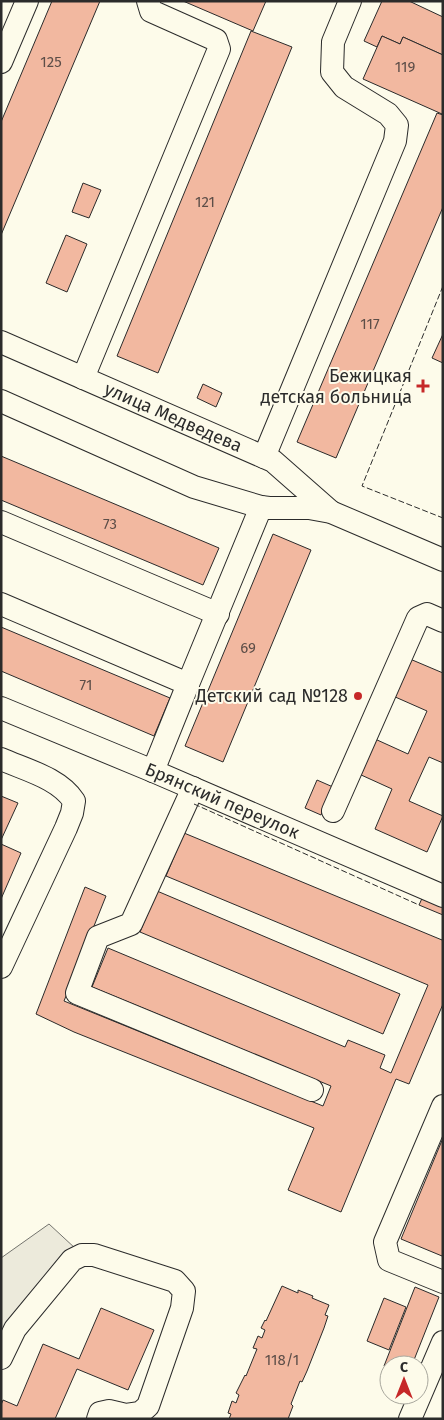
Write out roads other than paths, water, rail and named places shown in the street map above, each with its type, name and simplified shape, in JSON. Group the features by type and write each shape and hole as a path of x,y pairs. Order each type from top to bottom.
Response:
{"street":[{"path":"1,62 27,1"},
{"path":"83,378 219,50 216,40 151,11 148,1"},
{"path":"264,457 395,141 397,125 388,114 344,87 332,72 333,42 350,1"},
{"name":"улица Медведева","path":"1,342 273,461 331,512"},
{"name":"улица Медведева","path":"1,401 194,487 262,507 309,508 331,512 443,560"},
{"path":"153,771 262,507"},
{"path":"1,522 218,614"},
{"path":"1,604 188,684"},
{"path":"334,811 418,618 428,614 443,621"},
{"name":"Брянский переулок","path":"1,708 193,788 443,896"},
{"path":"1,759 54,782 68,792 74,801 66,828 1,967"},
{"path":"193,788 132,924 98,937 77,993 312,1090"},
{"path":"443,1106 385,1242 390,1260 443,1282"},
{"path":"1,1358 15,1329 72,1260 82,1255 94,1255 175,1281 184,1291 182,1308 148,1406 140,1413 126,1415 108,1411 100,1413 98,1419"},
{"path":"410,1419 443,1342"}],"place":[{"name":"Бежицкая детская больница","path":"423,386"},
{"name":"Детский сад №128","path":"358,696"}]}
